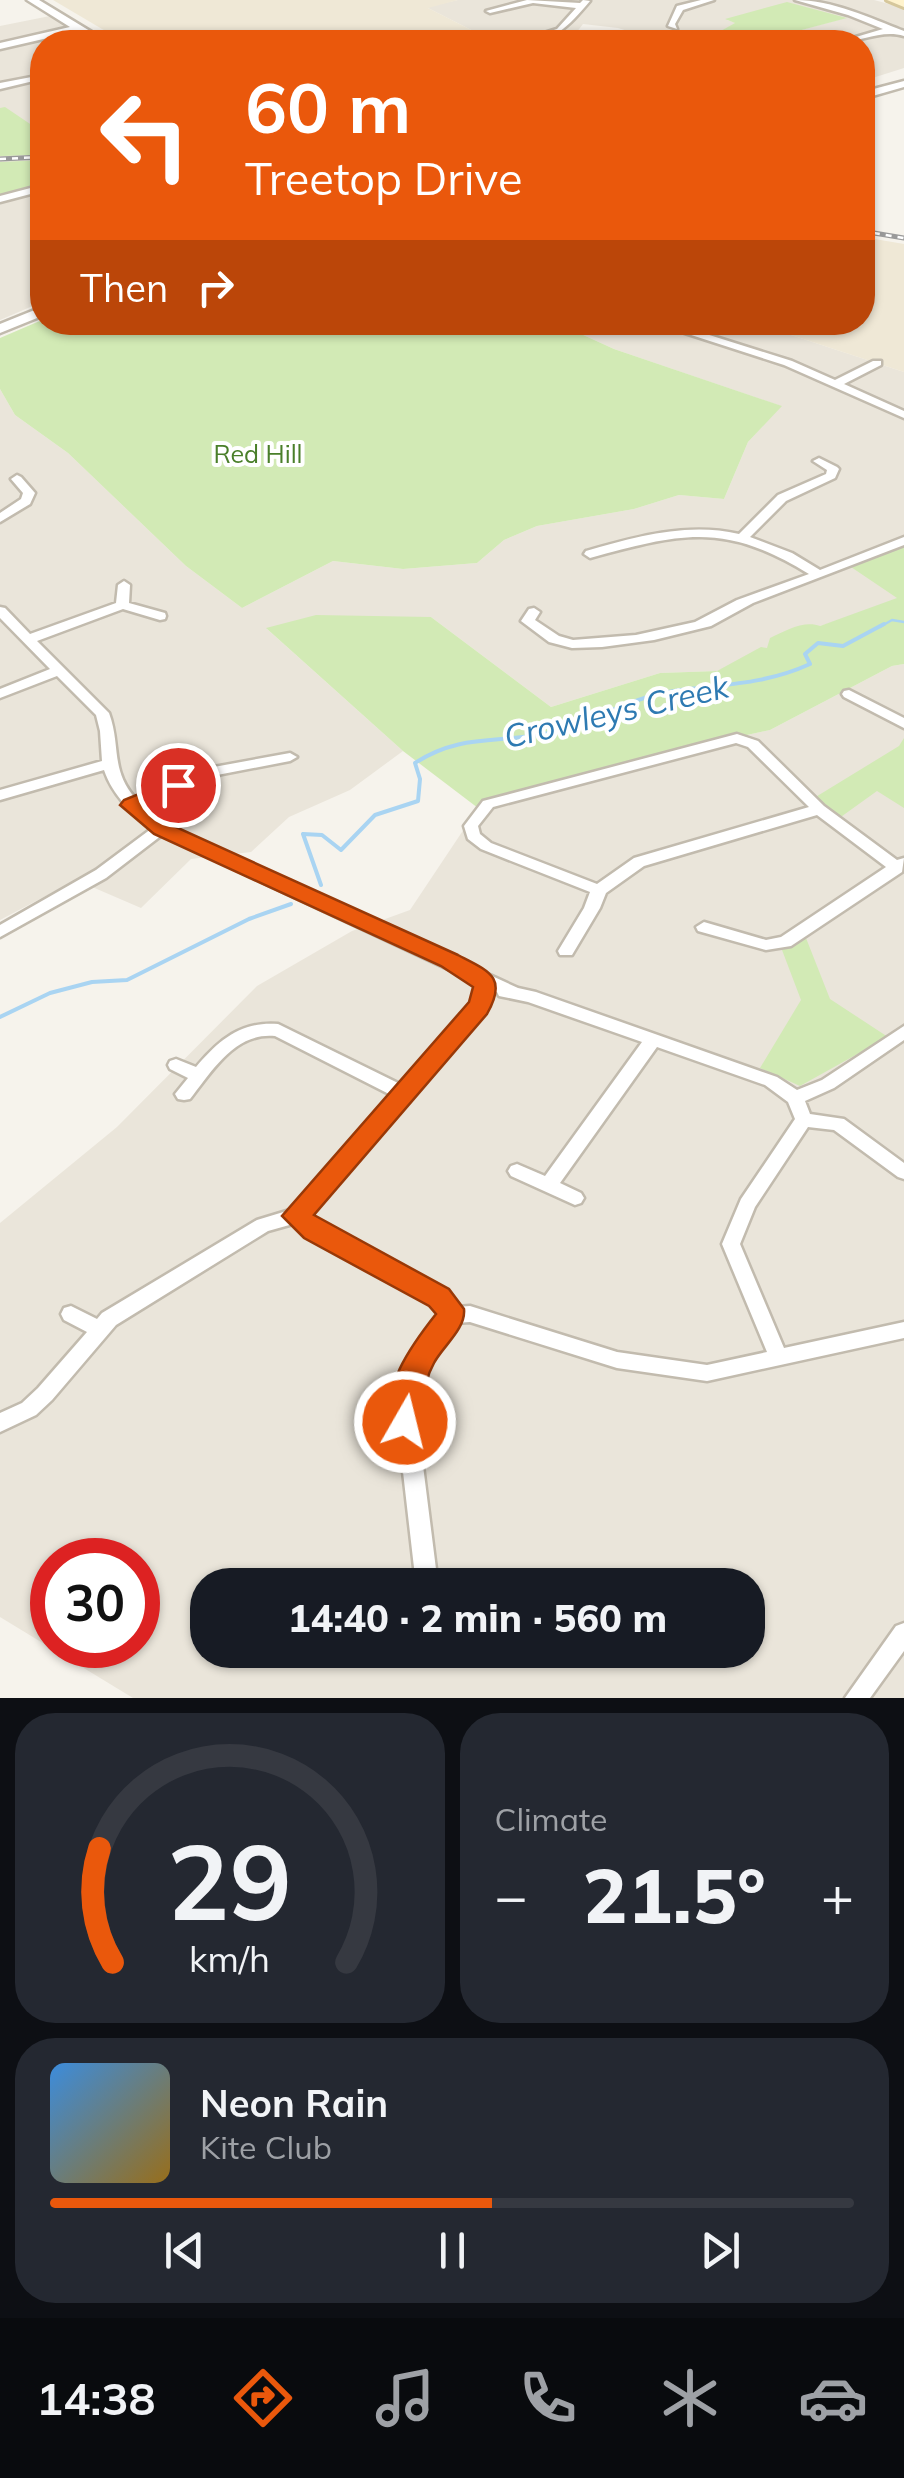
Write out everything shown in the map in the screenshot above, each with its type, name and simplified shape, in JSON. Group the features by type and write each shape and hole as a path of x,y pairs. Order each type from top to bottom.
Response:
{"main road":[{"path":"893,0 903,2"}],"street":[{"path":"32,0 83,30"},
{"path":"674,26 671,24 677,10 710,0"},
{"path":"798,0 904,34"},
{"path":"490,11 534,1 584,3"},
{"path":"561,30 584,3"},
{"path":"71,30 80,28"},
{"path":"875,34 892,29"},
{"path":"0,46 30,39"},
{"path":"875,82 904,74"},
{"path":"0,86 30,79"},
{"path":"875,92 904,84"},
{"path":"0,199 30,191"},
{"path":"0,329 30,315"},
{"path":"698,335 788,363 904,415"},
{"path":"835,384 877,364"},
{"path":"744,536 782,498 828,478 832,470 819,461"},
{"path":"0,518 26,502 30,493 16,479"},
{"path":"590,554 684,532 744,536 775,548 816,573"},
{"path":"534,612 528,621 554,639 590,644 698,626 748,600 808,581 816,573 838,569 904,542"},
{"path":"122,605 124,585"},
{"path":"29,639 122,605 160,616"},
{"path":"0,611 106,720 109,764 132,805 162,829 482,985 771,1081 795,1098 804,1120"},
{"path":"0,694 59,670"},
{"path":"849,694 904,724"},
{"path":"598,890 486,846 473,836 471,826 488,804 737,738 753,744 819,810 900,865 785,942 766,946 704,927"},
{"path":"132,805 208,772 290,757"},
{"path":"0,795 109,764"},
{"path":"566,951 592,908 598,890 639,862 819,810"},
{"path":"0,932 101,874 162,829"},
{"path":"0,1422 28,1409 45,1394 99,1328 133,1303 250,1232 296,1216 478,1008 482,985"},
{"path":"184,1094 238,1035 262,1027 278,1030 402,1093"},
{"path":"795,1098 828,1084 904,1032"},
{"path":"548,1185 652,1041"},
{"path":"176,1066 200,1076"},
{"path":"804,1120 838,1124 904,1172"},
{"path":"779,1358 731,1244 747,1204 804,1120"},
{"path":"517,1171 575,1198"},
{"path":"296,1216 314,1230 439,1298 451,1316"},
{"path":"71,1314 99,1328"},
{"path":"425,1568 405,1402 414,1368 451,1316 470,1314 617,1360 680,1371 725,1371 904,1330"},
{"path":"856,1698 904,1633"}],"shaded area":[{"path":"53,0 458,0 428,8 471,30 104,30"},
{"path":"458,0 874,0 904,8 904,68 875,77 875,30 800,30 845,18 727,20 736,23 723,30 624,30 583,24 578,30 471,30 426,7"},
{"path":"50,16 73,30 30,30 30,307 0,320 0,26"},
{"path":"875,239 904,244 904,372 791,335 875,335"},
{"path":"583,335 791,335 904,372 904,601 820,626 717,671 660,673 551,707 431,617 267,629 403,751 350,790 289,817 251,852 191,859 141,908 76,880 0,920 0,389 15,415 68,453 186,566 242,608 333,561 403,569 477,563 504,540 537,526 634,509 679,495 724,499 748,442 781,406"},
{"path":"904,664 904,1698 133,1698 84,1668 160,1668 160,1538 30,1538 30,1635 0,1617 0,1223 117,1127 257,986 352,931 410,910 478,808 651,756 770,730 892,666"}],"green space":[{"path":"787,2 847,18 802,30 722,30 735,23 725,19"},
{"path":"5,107 30,124 30,155 0,156 0,108"},
{"path":"30,161 30,188 0,196 0,162"},
{"name":"Red Hill","path":"30,325 30,335 583,335 782,406 748,442 724,499 679,495 634,509 537,526 504,540 477,563 403,569 333,561 242,608 186,566 68,453 15,415 0,389 0,338"},
{"path":"904,546 904,664 892,666 770,730 651,756 478,808 403,751 266,628 316,615 431,617 551,707 660,673 717,671 761,647 767,648 770,638 788,630 808,624 820,626 897,598 851,567"},
{"path":"904,738 904,808 877,791 838,819 814,798 899,746"},
{"path":"806,938 830,999 888,1037 800,1086 760,1068 801,1000 782,950"}],"waterway":[{"name":"Crowleys Creek","path":"880,627 892,620 904,622"},
{"name":"Crowleys Creek","path":"321,885 303,834 322,835 341,850 375,815 418,801 420,779 415,763 432,754 464,743 549,733 658,694 776,676 810,664 805,654 818,643 843,646 884,624"},
{"name":"Crowleys Creek","path":"0,1017 50,993 92,982 127,980 249,919 291,904"}],"railway":[{"path":"0,159 30,158"},
{"path":"875,233 904,238"}],"route":[{"path":"178,785 132,805 162,829 450,960 478,976 485,985 486,994 478,1008 296,1216 305,1225 439,1298 450,1309 451,1316 426,1349 408,1383 405,1422"}]}
